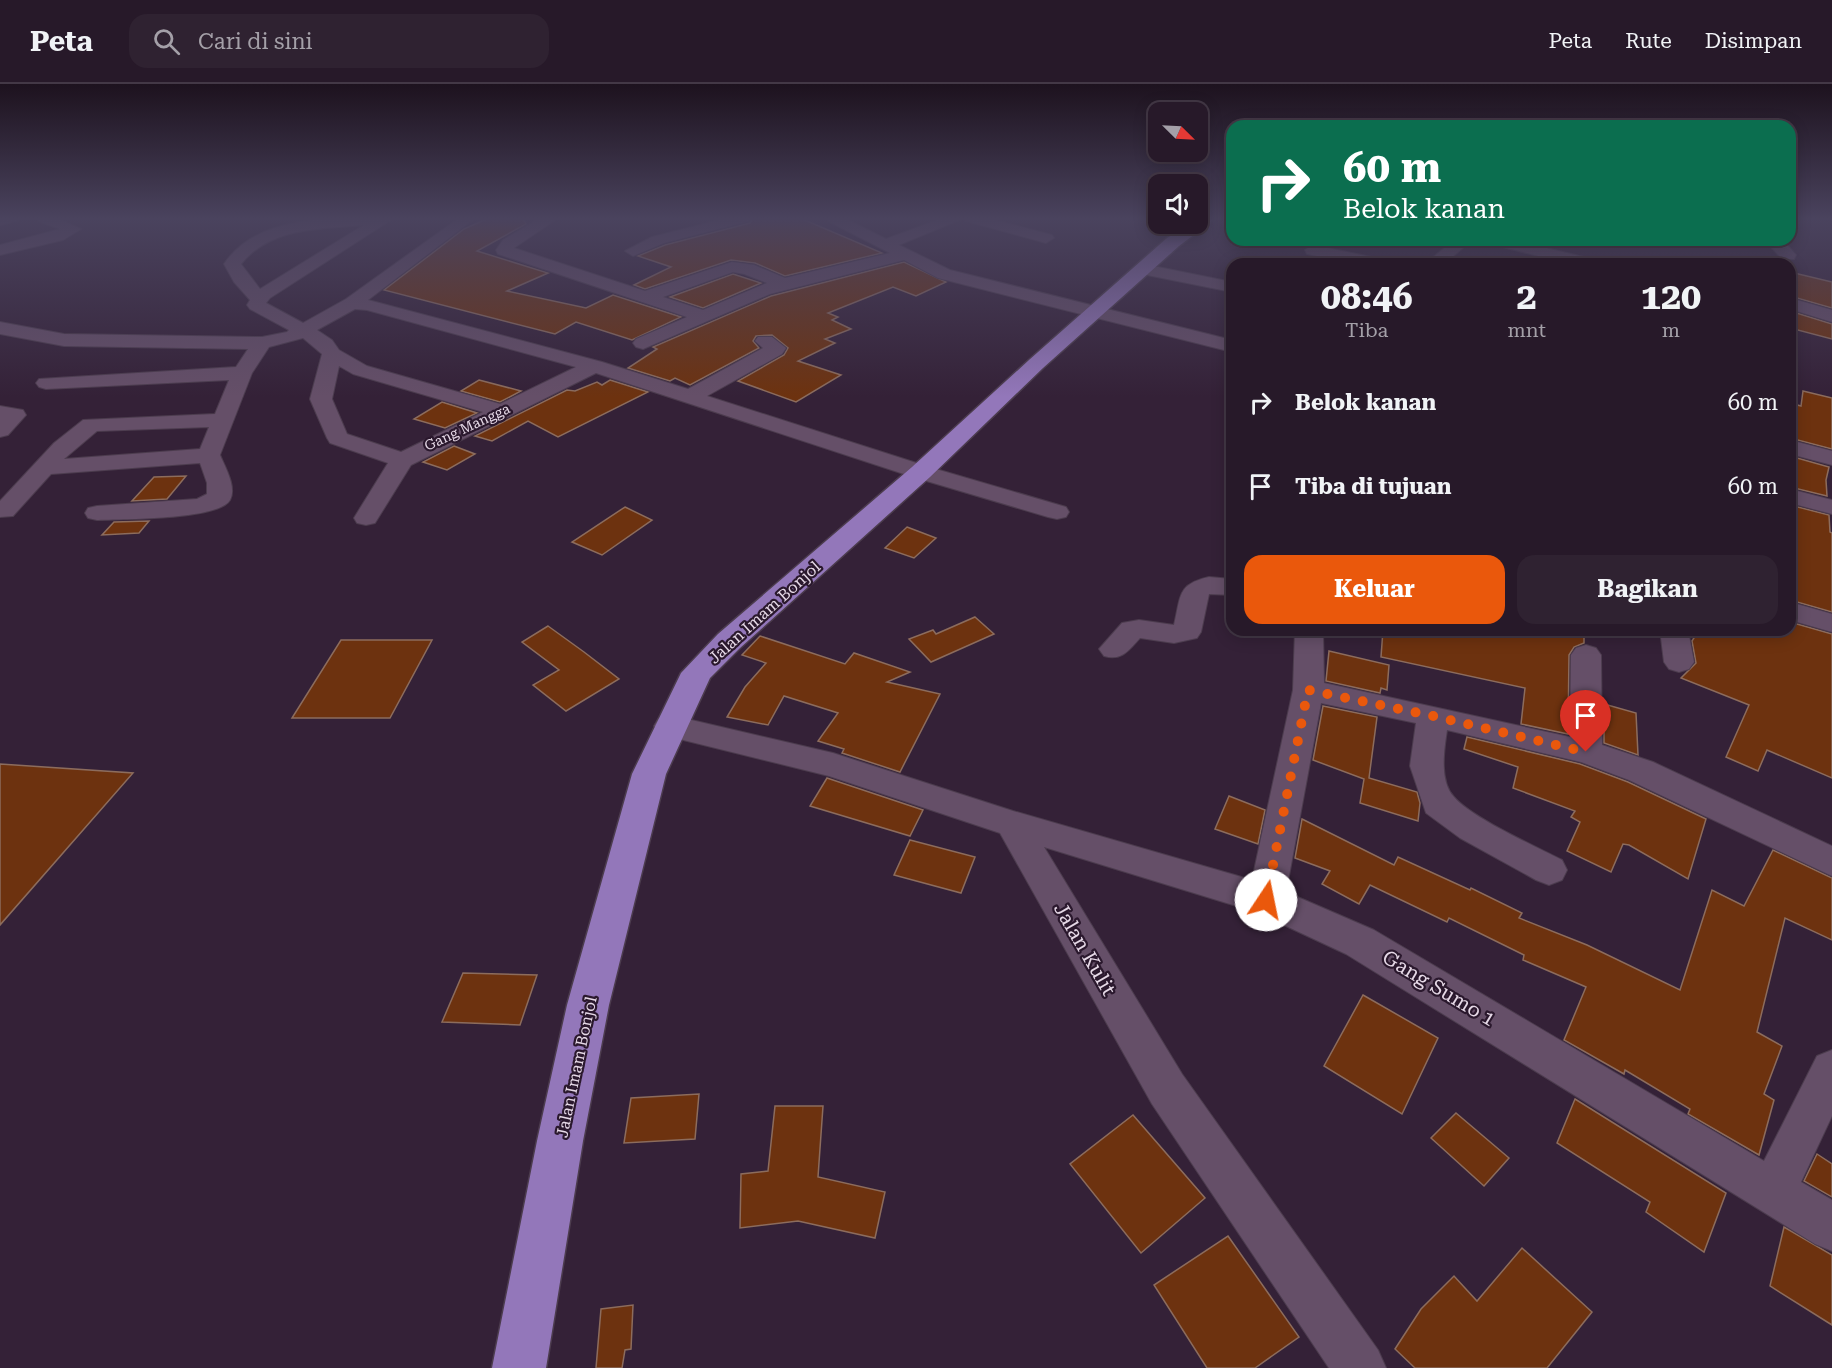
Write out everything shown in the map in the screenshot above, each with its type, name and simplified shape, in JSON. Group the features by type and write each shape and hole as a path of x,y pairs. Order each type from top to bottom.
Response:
{"highway":[{"name":"Jalan Imam Bonjol","path":"519,1368 560,1141 588,1005 650,774 670,726 697,673 729,641 921,472 1036,364 1133,278"}],"street":[{"path":"240,278 259,299"},
{"path":"292,278 259,299 256,305 326,344 332,354 360,370 501,411"},
{"path":"0,328 64,340 262,343 280,341 304,331 352,303 386,278"},
{"path":"591,278 704,316"},
{"path":"647,296 700,278"},
{"path":"769,278 783,284"},
{"path":"643,343 783,284 809,278"},
{"path":"959,278 1226,345"},
{"path":"1187,278 1226,286"},
{"path":"352,303 389,309 595,366 687,398 921,472 1057,512"},
{"path":"1796,305 1832,316"},
{"path":"687,398 775,350 776,348 765,342"},
{"path":"97,513 165,510 212,503 219,498 219,483 209,455 242,373 262,343"},
{"path":"332,354 321,399 338,438 402,460 366,518"},
{"name":"Gang Mangga","path":"402,460 595,366"},
{"path":"46,383 242,373"},
{"path":"0,412 15,415 0,430"},
{"path":"4,511 62,448 91,425 223,420"},
{"path":"1796,449 1832,458"},
{"path":"43,468 209,455"},
{"path":"1796,498 1832,507"},
{"path":"1796,519 1832,528"},
{"path":"1114,649 1132,629 1141,628 1179,635 1187,632 1196,590 1211,584 1226,586"},
{"path":"1796,613 1832,624"},
{"path":"1266,900 1308,690 1309,636"},
{"path":"1675,636 1679,662"},
{"path":"1586,655 1586,752"},
{"path":"1308,690 1433,716 1586,752 1641,771 1832,862"},
{"path":"1433,716 1426,766 1438,804 1472,828 1549,870"},
{"path":"670,726 833,765 1012,824"},
{"name":"Gang Sumo 1","path":"1012,824 1266,900 1360,942 1832,1227"},
{"name":"Jalan Kulit","path":"1012,824 1167,1089 1360,1368"},
{"path":"1774,1190 1832,1070"}],"building":[{"path":"400,278 537,278 507,291 586,308 613,295 681,317 632,340 576,322 555,334 384,290"},
{"path":"649,278 678,278 645,289 634,285"},
{"path":"722,278 745,278 761,283 703,308 670,297"},
{"path":"842,278 937,278 946,282 916,296 893,287 828,313 838,317 832,320 851,329 825,339 835,343 798,361 841,375 796,402 738,381 784,355 788,348 772,335 756,336 753,341 759,348 690,385 675,378 670,381 628,368 657,349 653,347 771,296"},
{"path":"1796,278 1815,278 1832,282 1832,308 1796,298"},
{"path":"1796,313 1832,324 1832,339 1796,330"},
{"path":"479,380 521,391 500,402 461,391"},
{"path":"610,380 648,392 558,437 528,421 492,441 475,436 567,390 575,391 597,382 602,385"},
{"path":"1803,391 1832,398 1832,449 1796,440 1796,405 1801,406"},
{"path":"442,402 477,413 445,428 414,419"},
{"path":"454,446 475,454 447,470 423,462"},
{"path":"1796,458 1829,467 1826,480 1827,496 1796,488"},
{"path":"186,476 167,499 132,501 154,477"},
{"path":"625,507 652,520 602,555 572,542"},
{"path":"1796,507 1829,515 1830,532 1832,533 1832,612 1796,602"},
{"path":"149,521 139,533 102,535 114,522"},
{"path":"907,527 936,538 914,558 885,548"},
{"path":"975,617 994,634 931,662 909,639 933,630 936,634"},
{"path":"1796,624 1832,634 1832,778 1767,750 1758,771 1726,757 1749,705 1681,678 1696,663 1692,641 1695,636 1796,636"},
{"path":"548,626 619,679 566,711 533,685 559,670 522,642"},
{"path":"760,636 845,664 854,653 910,672 887,682 940,694 900,772 842,753 844,749 818,741 838,713 784,696 768,725 727,717 745,687 766,663 742,655"},
{"path":"1383,636 1584,636 1584,643 1574,647 1569,655 1568,734 1521,724 1525,688 1381,657"},
{"path":"341,640 432,640 390,718 292,718"},
{"path":"1329,651 1389,665 1387,690 1381,688 1380,693 1326,681"},
{"path":"1604,704 1636,713 1638,755 1604,743"},
{"path":"1323,706 1377,717 1369,778 1417,792 1420,803 1418,821 1360,803 1364,779 1313,760"},
{"path":"1467,737 1580,764 1628,782 1706,819 1688,879 1629,845 1623,844 1611,872 1567,851 1580,822 1571,817 1575,811 1513,788 1518,767 1464,749"},
{"path":"0,764 133,773 0,925"},
{"path":"827,778 923,810 910,836 810,806"},
{"path":"1229,796 1265,810 1258,844 1215,829"},
{"path":"1302,819 1394,865 1398,857 1470,890 1471,888 1522,913 1519,918 1587,945 1680,990 1712,890 1744,906 1773,850 1832,878 1832,940 1785,918 1757,1032 1782,1046 1764,1094 1774,1100 1759,1155 1688,1114 1690,1109 1625,1070 1624,1074 1564,1040 1586,987 1523,960 1524,955 1449,918 1447,922 1370,885 1359,904 1322,884 1330,871 1295,858"},
{"path":"910,840 975,857 961,893 894,875"},
{"path":"463,973 537,975 520,1025 442,1022"},
{"path":"1363,995 1438,1038 1402,1114 1324,1066"},
{"path":"699,1094 695,1139 624,1143 631,1098"},
{"path":"1575,1099 1726,1193 1704,1252 1646,1212 1650,1202 1557,1143"},
{"path":"775,1106 823,1106 818,1177 885,1192 875,1238 798,1221 740,1228 741,1174 768,1171"},
{"path":"1456,1113 1509,1158 1484,1186 1431,1138"},
{"path":"1133,1115 1205,1198 1141,1253 1070,1164"},
{"path":"1817,1154 1832,1164 1832,1197 1804,1181"},
{"path":"1784,1227 1832,1255 1832,1325 1770,1286"},
{"path":"1228,1236 1299,1337 1255,1368 1207,1368 1154,1285"},
{"path":"1522,1248 1592,1312 1547,1368 1415,1368 1395,1349 1421,1309 1454,1276 1477,1301"},
{"path":"633,1305 631,1349 625,1350 622,1368 596,1368 601,1309"}],"route":[{"path":"1266,900 1308,690 1433,716 1586,752"}]}
